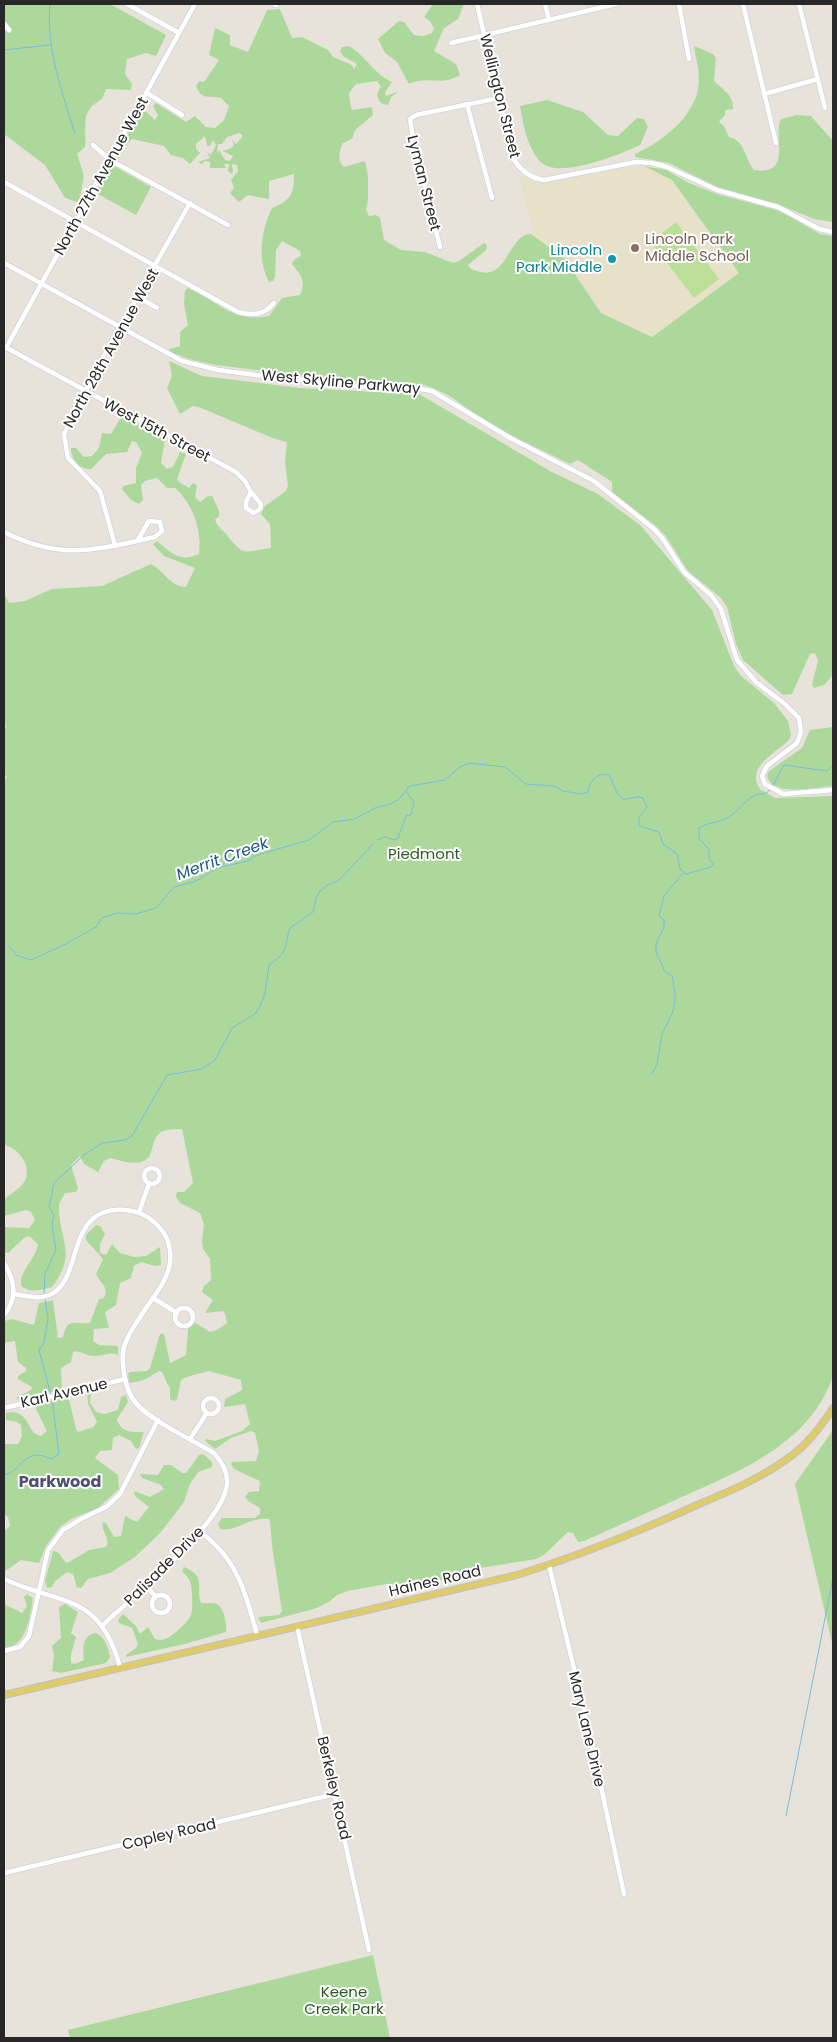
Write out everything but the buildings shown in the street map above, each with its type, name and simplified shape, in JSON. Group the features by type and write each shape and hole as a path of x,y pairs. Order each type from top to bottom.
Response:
{"main road":[{"name":"Haines Road","path":"4,1694 517,1575 549,1565 679,1514 762,1476 793,1455 822,1425 833,1408"}],"street":[{"path":"127,4 178,32"},
{"name":"North 27th Avenue West","path":"5,347 148,93 178,32 195,4"},
{"name":"Wellington Street","path":"477,4 514,158 522,171 536,179 544,180 636,162 652,163 666,167 717,190 778,207 819,229 833,232"},
{"path":"545,4 549,20"},
{"path":"451,43 613,4"},
{"path":"679,4 689,59"},
{"path":"742,4 776,143"},
{"path":"799,4 825,108"},
{"path":"4,24 9,30"},
{"path":"764,94 818,79"},
{"path":"148,93 182,115"},
{"path":"492,198 467,104 499,98"},
{"name":"Lyman Street","path":"440,247 410,119 416,115 467,104"},
{"path":"92,145 110,160 228,225"},
{"path":"4,182 245,314 263,312 274,303"},
{"name":"North 28th Avenue West","path":"115,545 100,492 84,472 74,467 68,458 64,434 85,391 190,203"},
{"name":"West Skyline Parkway","path":"4,263 120,329 182,361 218,370 369,387 410,387 432,391 506,436 594,481 654,529 663,539 684,572 711,595 721,609 737,660 756,682 785,704 799,718 802,728 799,740 793,748 765,769 762,779 767,786 788,794 833,790"},
{"path":"138,297 157,308"},
{"name":"West 15th Street","path":"5,347 236,472 245,481 261,504 260,509 254,512 246,508 246,502 251,492"},
{"path":"4,532 47,549 69,552 115,545 158,536 162,530 160,522 149,521 138,540"},
{"path":"14,1294 40,1298 54,1292 65,1280 78,1239 89,1223 112,1211 139,1212 149,1184"},
{"name":"Palisade Drive","path":"102,1625 200,1532 221,1501 227,1486 224,1467 214,1454 158,1420 136,1404 125,1379 124,1345 169,1268 169,1251 165,1235 149,1217 139,1212"},
{"path":"4,1263 12,1276 14,1294 9,1309 4,1315"},
{"path":"153,1298 177,1312"},
{"name":"Karl Avenue","path":"4,1408 125,1379"},
{"path":"190,1439 207,1413"},
{"path":"4,1651 11,1651 26,1642 48,1550 55,1540 72,1524 106,1507 120,1494 158,1420"},
{"path":"200,1532 218,1547 234,1567 246,1593 257,1635"},
{"name":"Mary Lane Drive","path":"549,1565 590,1735 624,1894"},
{"path":"4,1579 38,1594 74,1602 94,1616 102,1625 113,1645 120,1667"},
{"path":"145,1585 156,1597"},
{"name":"Berkeley Road","path":"297,1626 370,1950"},
{"name":"Copley Road","path":"4,1873 335,1794"}],"shaded area":[{"name":"Lincoln Park Middle School","path":"644,166 672,179 739,273 652,337 601,313 564,258 535,238 519,178"}],"green space":[{"path":"4,4 110,4 166,35 156,56 146,53 127,59 125,74 132,84 131,90 106,89 102,99 87,114 85,147 77,154 84,176 79,203 65,198 45,165 4,134"},
{"path":"433,4 464,4 458,19 444,28 434,51 456,64 460,75 446,80 423,80 409,84 397,62 385,53 378,39 399,21 404,22 414,35 424,36 432,33 434,28 430,21 424,17"},
{"path":"280,9 292,38 302,37 328,50 333,57 352,65 354,69 357,64 343,56 340,51 342,47 349,46 380,74 392,82 385,92 386,96 399,91 391,97 388,105 385,105 378,99 377,94 381,87 377,81 356,84 349,93 351,108 353,110 372,107 373,115 355,130 352,139 343,143 339,156 340,162 344,167 365,161 368,176 366,210 369,216 376,215 380,218 384,240 401,250 425,252 453,263 459,261 484,243 487,245 486,250 468,265 473,270 487,273 495,270 502,264 517,241 523,236 531,234 564,258 601,313 652,337 739,273 672,180 644,166 666,170 689,183 717,194 780,211 820,234 833,236 833,675 824,685 814,688 812,685 818,661 815,653 810,654 792,694 783,695 743,660 736,644 727,607 721,598 688,571 665,535 656,526 612,492 612,482 578,460 570,464 495,427 448,395 425,385 329,379 216,365 192,360 170,352 169,349 180,346 180,332 188,325 184,304 185,290 188,288 235,314 256,317 269,316 282,298 300,295 302,290 302,278 292,264 295,259 301,256 300,251 282,241 276,250 275,277 273,281 269,282 265,273 262,255 263,235 268,217 272,208 290,196 294,174 269,181 269,199 248,195 239,202 230,193 234,188 231,180 238,171 237,165 232,164 233,172 231,174 228,171 229,164 224,164 226,168 210,168 210,162 205,161 202,164 198,162 210,158 207,152 211,155 216,145 213,140 210,146 207,146 205,136 196,144 196,149 200,153 190,164 183,158 171,155 164,146 132,139 124,147 119,159 116,156 148,99 144,110 155,120 158,115 153,106 156,103 186,122 195,116 206,127 215,128 224,120 229,106 221,98 203,96 196,86 199,81 204,82 219,60 209,55 215,28 230,35 230,45 248,52 267,10","holes":["240,133 243,136 236,144 232,140 234,145 223,151 233,156 230,161 225,160 219,150 217,154 218,144 222,144 227,137"]},
{"path":"694,46 713,54 716,58 714,81 727,93 733,104 733,109 725,110 725,115 719,122 724,126 729,137 735,139 742,146 754,170 766,170 774,167 778,161 781,119 797,115 811,116 833,141 833,222 814,219 780,205 719,188 669,163 635,157 635,154 665,136 690,110 695,100 699,83"},
{"path":"547,100 583,112 608,135 618,136 637,118 644,119 648,127 640,145 631,149 576,167 551,167 542,163 533,152 527,137 520,106"},
{"path":"112,165 151,187 136,215 96,193"},
{"path":"676,222 719,279 694,298 651,242"},
{"name":"Piedmont","path":"169,361 202,376 300,388 419,394 552,472 598,494 640,525 712,610 734,666 741,676 774,703 788,721 791,735 789,740 764,761 756,774 756,781 760,789 775,798 833,796 833,1376 822,1399 808,1419 792,1436 751,1464 707,1486 584,1541 578,1542 573,1533 568,1532 544,1555 536,1559 474,1569 450,1578 423,1584 386,1584 348,1591 337,1595 329,1602 314,1609 261,1623 258,1617 279,1615 282,1611 269,1519 255,1520 226,1530 220,1529 218,1524 222,1518 255,1518 260,1514 260,1508 245,1497 249,1492 259,1491 260,1481 234,1469 231,1464 232,1462 256,1461 259,1451 255,1433 251,1431 231,1438 215,1449 205,1441 206,1439 215,1441 242,1431 250,1424 245,1404 224,1407 225,1399 242,1390 241,1380 209,1371 191,1376 181,1380 177,1399 174,1401 170,1399 170,1389 162,1372 159,1371 144,1380 129,1382 128,1374 130,1372 147,1371 150,1368 160,1334 164,1334 170,1363 186,1355 188,1329 194,1322 210,1332 217,1330 227,1323 223,1311 205,1313 213,1300 202,1292 204,1286 211,1280 210,1259 203,1249 202,1241 204,1224 200,1213 180,1203 176,1197 177,1192 184,1192 193,1183 182,1129 162,1131 156,1137 150,1156 141,1162 131,1163 110,1158 104,1161 98,1172 84,1164 80,1156 71,1165 78,1188 76,1192 65,1193 59,1205 66,1256 60,1275 52,1287 40,1290 27,1290 21,1285 25,1270 38,1244 29,1236 24,1238 8,1253 4,1252 4,1227 29,1228 35,1220 31,1212 26,1210 4,1216 4,1200 22,1185 27,1173 24,1160 20,1155 15,1150 4,1145 4,782 7,776 4,775 4,732 6,726 4,720 4,593 9,603 25,601 52,589 102,586 151,564 172,582 186,587 195,568 164,556 153,544 157,541 171,553 180,557 192,557 199,554 199,536 195,518 181,494 175,488 167,488 157,478 145,481 141,485 143,500 139,504 131,500 122,489 123,486 136,483 136,468 142,453 136,442 132,441 127,452 106,454 91,469 79,466 72,456 71,448 76,448 84,457 92,456 99,448 102,433 111,434 121,417 165,439 161,463 167,469 173,467 180,452 186,454 177,479 189,488 193,483 197,485 195,497 200,502 208,496 212,496 219,511 219,517 215,519 217,524 241,550 249,551 271,548 270,524 261,514 265,506 286,491 288,486 285,462 287,442 275,439 201,408 193,406 180,414 167,388 172,376"},
{"path":"833,727 833,786 796,790 778,787 771,783 767,776 769,771 802,748 810,730"},
{"path":"96,1225 100,1226 105,1234 100,1244 100,1253 106,1255 112,1244 120,1253 134,1257 146,1256 160,1247 161,1265 155,1266 141,1262 134,1266 131,1278 120,1283 116,1305 105,1312 109,1328 94,1329 93,1341 99,1345 118,1346 118,1355 93,1356 73,1352 71,1362 61,1368 62,1389 18,1400 17,1397 31,1390 32,1387 18,1379 18,1376 26,1371 26,1368 18,1362 15,1341 4,1343 4,1321 12,1319 34,1325 39,1303 53,1300 58,1338 63,1337 67,1326 70,1324 90,1323 99,1299 104,1298 105,1294 105,1287 96,1274 103,1259 86,1240 86,1235"},
{"path":"87,1391 91,1391 90,1403 96,1412 104,1414 118,1410 121,1397 126,1395 128,1402 117,1419 124,1429 131,1432 144,1432 139,1448 136,1449 131,1441 119,1435 113,1438 112,1450 100,1451 95,1458 118,1475 119,1489 98,1508 71,1519 60,1527 46,1546 39,1563 21,1560 4,1572 4,1531 10,1526 8,1517 4,1514 4,1444 18,1444 22,1436 21,1425 17,1422 6,1420 6,1413 14,1412 24,1417 33,1431 41,1436 47,1431 36,1409 37,1404 67,1397 78,1432 93,1427 97,1422 88,1404"},
{"path":"833,1430 833,1647 795,1484"},
{"path":"203,1454 212,1462 212,1467 198,1472 190,1484 184,1502 161,1532 135,1557 110,1573 88,1579 81,1588 77,1587 73,1574 67,1572 55,1581 52,1587 47,1588 45,1581 53,1551 58,1552 66,1563 89,1550 106,1547 107,1541 102,1525 103,1522 106,1523 114,1537 121,1536 125,1516 137,1522 149,1507 135,1496 134,1491 150,1497 164,1489 161,1485 142,1478 140,1474 158,1475 164,1465 171,1465 182,1473 186,1473 199,1455"},
{"path":"184,1567 196,1575 198,1579 201,1603 215,1603 221,1609 226,1632 185,1644 126,1657 138,1644 132,1628 119,1623 118,1620 123,1614 136,1626 140,1634 148,1627 155,1639 158,1640 171,1636 188,1620 192,1612 191,1587 189,1580 182,1571"},
{"path":"27,1594 33,1598 26,1629 18,1642 4,1648 4,1604 22,1613 27,1606 24,1597"},
{"path":"65,1604 78,1612 71,1633 76,1637 71,1654 71,1663 75,1664 84,1660 83,1648 85,1640 95,1633 104,1639 107,1646 110,1657 106,1663 61,1673 52,1671 54,1656 52,1646 61,1638 59,1607"},
{"name":"Keene Creek Park","path":"373,1955 390,2038 70,2038 68,2030"}],"waterway":[{"path":"50,4 50,38 56,70 75,134"},
{"path":"4,50 50,45"},
{"name":"Merrit Creek","path":"67,943 96,927 102,918 117,913 136,914 156,908 174,887 196,881 217,868 248,861 257,855 309,840 333,822 355,819 375,808 390,804 398,800 410,786 445,780 460,767 469,763 505,767 526,784 554,786 563,791 581,794 588,792 595,778 605,774 609,775 620,797 623,799 643,798 647,807 639,818 639,826 659,832 663,844 677,854 680,869 686,874 711,867 713,864 709,859 709,850 699,838 699,828 726,819 750,798 765,794 770,790"},
{"name":"Merrit Creek","path":"772,787 784,765 827,771 833,765"},
{"path":"377,840 385,837 395,840 398,838 406,816 411,815 414,802 407,792"},
{"path":"44,1295 45,1274 56,1250 52,1225 54,1215 49,1208 54,1183 84,1155 102,1143 125,1140 132,1136 167,1075 202,1069 215,1060 232,1028 255,1014 260,1006 265,993 269,965 283,952 290,928 313,912 316,898 320,891 338,881 373,844"},
{"path":"669,1019 675,1003 672,976 664,971 656,947 664,924 664,920 659,916 664,896 683,873"},
{"name":"Merrit Creek","path":"9,946 16,955 31,960 66,944"},
{"path":"652,1074 657,1064 662,1034 669,1020"},
{"path":"45,1299 48,1319 44,1343 39,1350 51,1395"},
{"path":"4,1475 15,1470 29,1457 34,1455 51,1459 59,1454 52,1399"},
{"path":"786,1816 833,1578"}],"place":[{"name":"Lincoln Park Middle School","path":"635,248"},
{"name":"Lincoln Park Middle","path":"612,259"}],"district":[{"name":"Parkwood","path":"60,1481"}]}
